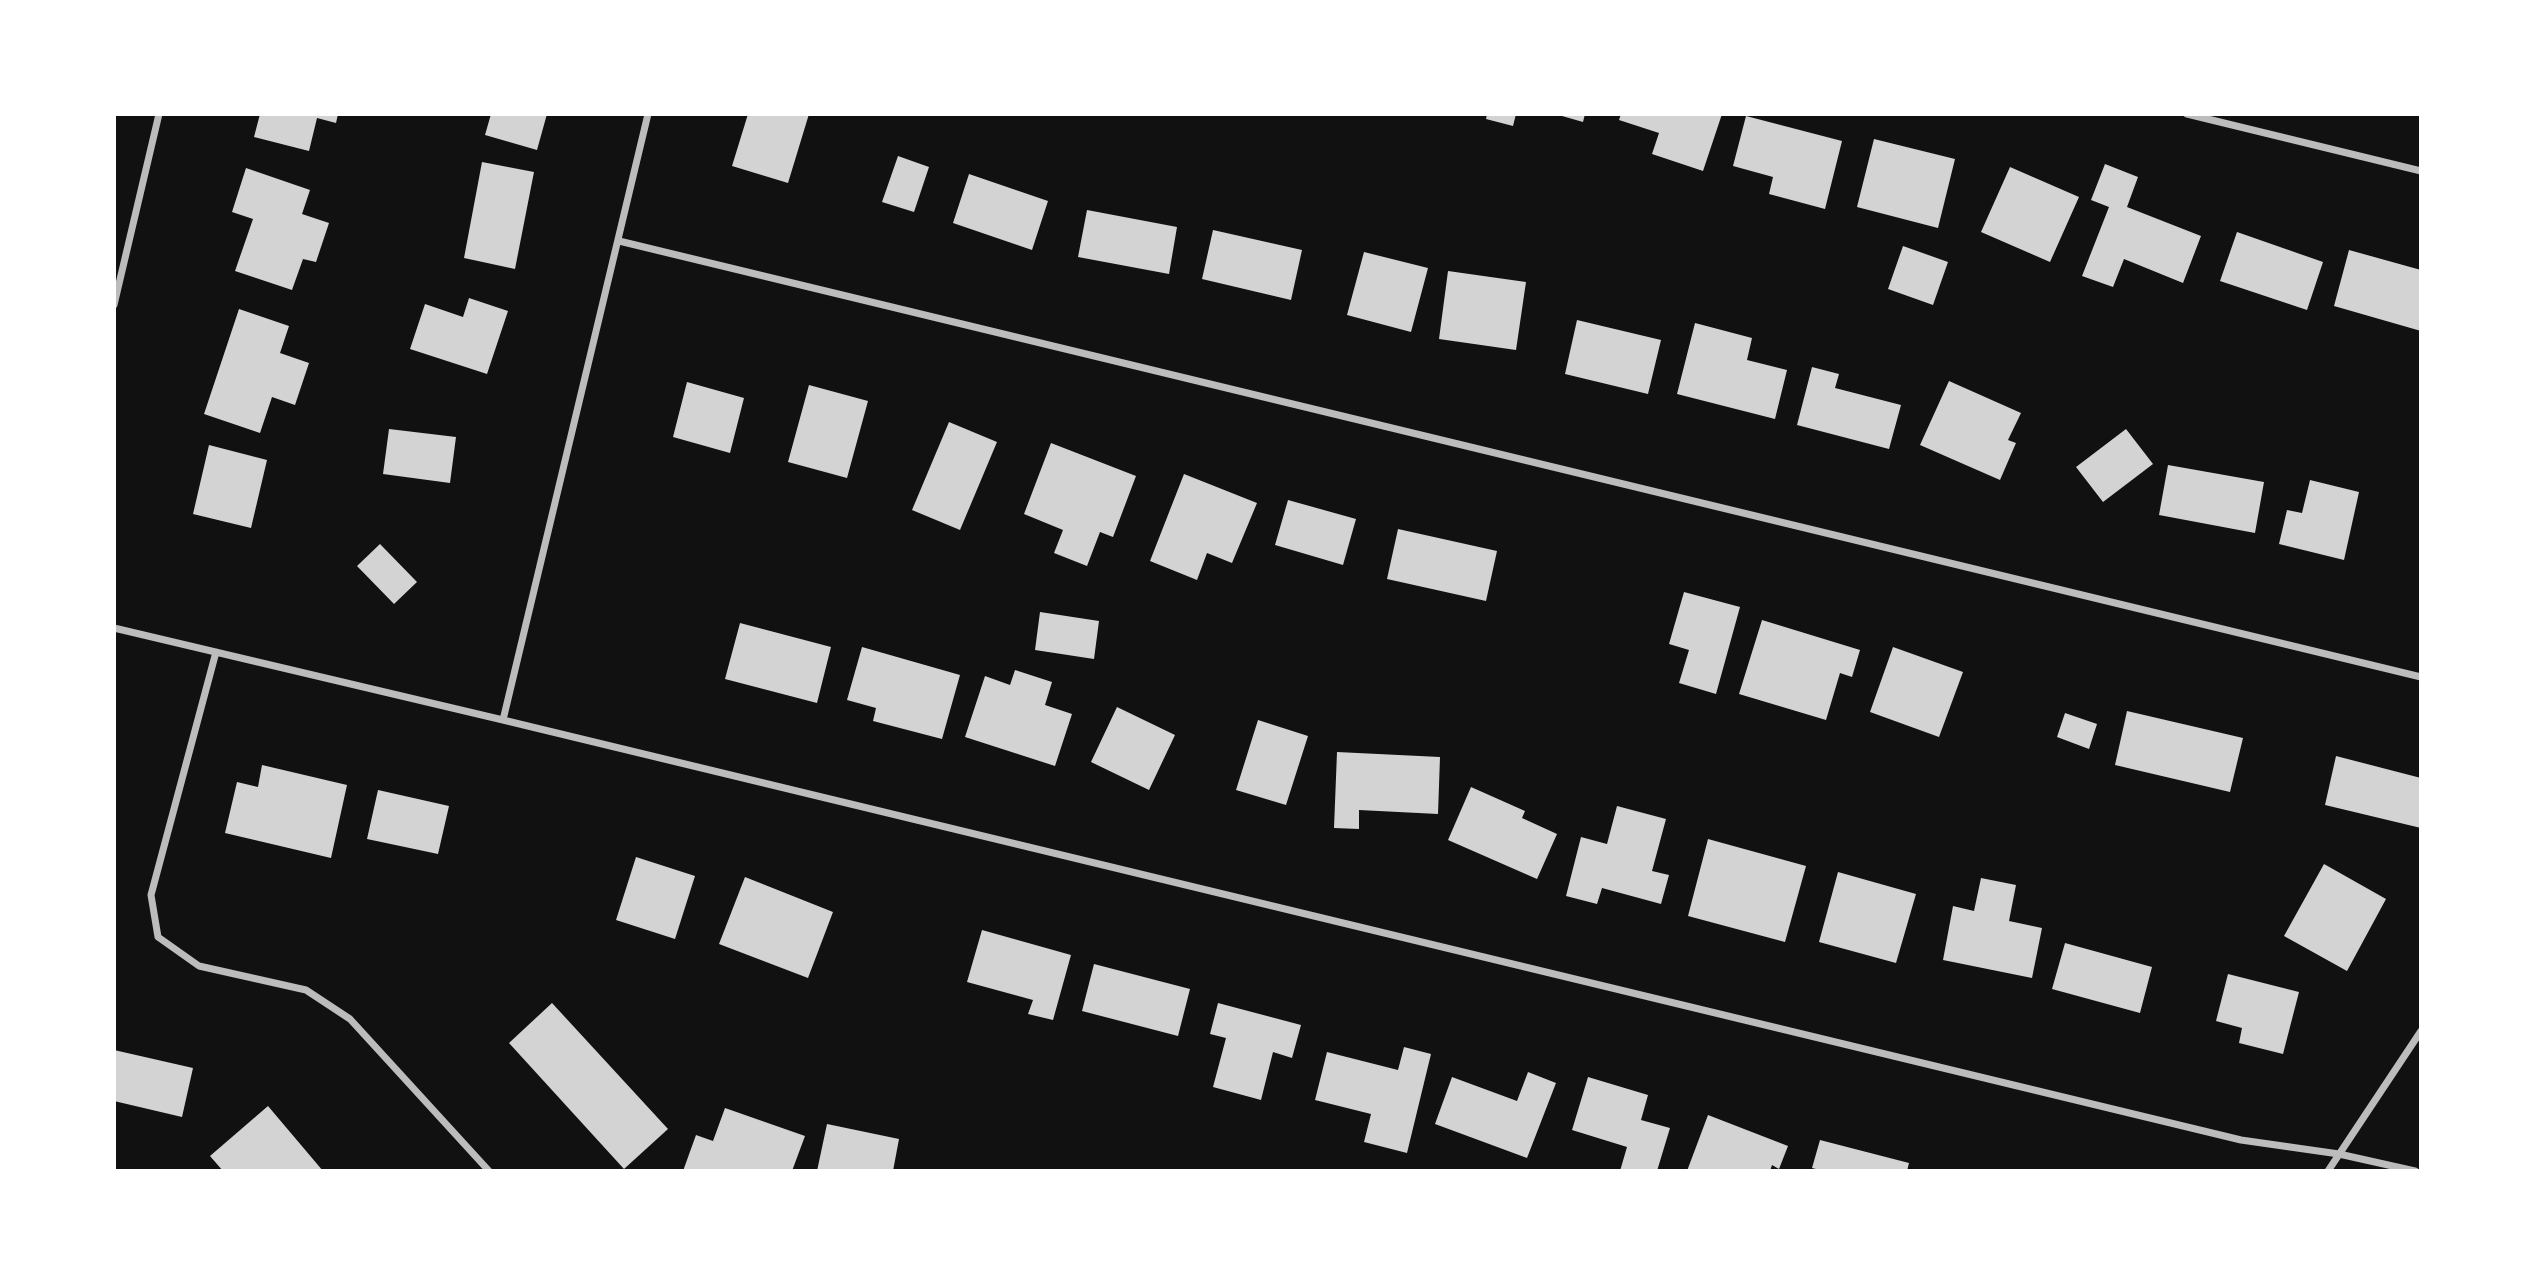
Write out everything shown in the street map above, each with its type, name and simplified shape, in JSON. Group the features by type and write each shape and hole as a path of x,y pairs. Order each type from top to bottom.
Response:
{"street":[{"path":"114,305 159,114"},
{"path":"503,720 648,114"},
{"path":"2187,114 2421,171"},
{"path":"619,242 2421,677"},
{"path":"114,628 2241,1140 2339,1154 2415,1171"},
{"path":"216,652 151,895 159,937 199,966 306,990 350,1019 489,1171"},
{"path":"2328,1171 2421,1031"}],"building":[{"path":"260,114 338,114 336,123 317,118 309,151 254,137"},
{"path":"491,114 547,114 537,150 485,135"},
{"path":"748,114 809,114 788,183 732,166"},
{"path":"1487,114 1516,114 1513,126 1486,119"},
{"path":"1555,114 1585,114 1583,122"},
{"path":"1621,114 1722,114 1703,171 1652,154 1659,133 1619,120"},
{"path":"1746,116 1842,141 1825,209 1769,194 1773,177 1733,166"},
{"path":"1874,139 1955,159 1938,228 1857,207"},
{"path":"898,156 929,167 914,212 882,202"},
{"path":"482,162 534,172 515,269 464,258"},
{"path":"2105,164 2138,177 2127,207 2201,236 2183,283 2124,259 2113,287 2082,276 2109,207 2091,200"},
{"path":"2010,167 2079,197 2050,262 1981,232"},
{"path":"246,168 310,190 302,214 329,223 316,262 303,259 292,290 235,271 253,219 232,212"},
{"path":"969,174 1048,201 1032,250 953,223"},
{"path":"1087,210 1177,227 1169,274 1078,257"},
{"path":"1213,230 1302,250 1291,300 1202,279"},
{"path":"2237,232 2323,262 2307,310 2220,281"},
{"path":"1903,246 1948,262 1933,305 1888,289"},
{"path":"2349,250 2421,270 2421,331 2334,306"},
{"path":"1364,252 1428,268 1411,332 1347,315"},
{"path":"1448,271 1526,282 1516,350 1439,339"},
{"path":"469,298 508,311 487,374 410,349 425,304 463,317"},
{"path":"239,309 289,326 280,353 309,363 295,405 272,397 260,433 204,414"},
{"path":"1577,320 1661,340 1648,394 1565,374"},
{"path":"1695,323 1752,338 1747,360 1787,370 1775,419 1677,394"},
{"path":"1812,367 1839,374 1835,388 1901,405 1889,449 1797,425"},
{"path":"1949,381 2021,413 2008,440 2016,443 2000,480 1920,445"},
{"path":"687,382 744,398 730,453 673,437"},
{"path":"809,385 868,401 847,478 788,462"},
{"path":"949,422 997,442 960,530 912,510"},
{"path":"389,429 456,437 450,483 383,474"},
{"path":"2126,429 2153,464 2103,502 2076,467"},
{"path":"1051,443 1136,476 1113,537 1100,532 1087,566 1054,553 1063,530 1024,514"},
{"path":"209,445 267,460 251,528 193,514"},
{"path":"2168,465 2264,482 2255,533 2159,515"},
{"path":"1184,474 1257,503 1232,563 1207,553 1197,580 1150,561"},
{"path":"2310,480 2359,492 2344,560 2279,544 2287,510 2302,513"},
{"path":"1288,500 1356,519 1343,565 1275,545"},
{"path":"1398,529 1497,551 1486,601 1387,579"},
{"path":"380,544 417,582 394,604 357,566"},
{"path":"1684,592 1740,607 1716,694 1679,683 1689,650 1669,644"},
{"path":"1040,612 1099,621 1094,659 1035,650"},
{"path":"1762,620 1860,650 1852,677 1840,673 1826,720 1739,694"},
{"path":"740,623 831,647 817,703 725,679"},
{"path":"862,647 960,675 942,739 873,721 876,708 847,700"},
{"path":"1893,647 1963,672 1939,737 1870,712"},
{"path":"1015,670 1052,682 1045,705 1072,714 1055,766 965,737 985,676 1010,685"},
{"path":"1117,707 1175,735 1149,790 1091,762"},
{"path":"2127,711 2243,738 2230,792 2115,765"},
{"path":"2065,713 2097,724 2089,749 2057,737"},
{"path":"1258,720 1308,736 1286,805 1236,790"},
{"path":"1337,752 1440,757 1438,814 1359,810 1359,829 1334,828"},
{"path":"2336,756 2421,778 2421,828 2325,805"},
{"path":"262,765 347,785 331,858 225,833 237,782 258,787"},
{"path":"1471,787 1525,811 1522,818 1557,834 1537,879 1448,840"},
{"path":"378,790 449,806 438,854 367,839"},
{"path":"1617,806 1666,819 1652,871 1669,875 1661,904 1602,888 1597,904 1566,896 1581,837 1607,844"},
{"path":"1708,839 1806,866 1785,942 1688,916"},
{"path":"636,857 695,876 675,939 616,920"},
{"path":"2324,864 2386,899 2347,971 2284,936"},
{"path":"1838,872 1916,894 1896,963 1819,942"},
{"path":"745,877 833,912 808,978 719,944"},
{"path":"1981,878 2016,885 2009,921 2042,928 2032,978 1943,960 1953,906 1974,911"},
{"path":"982,930 1071,955 1053,1020 1028,1014 1033,1000 967,982"},
{"path":"2065,943 2152,967 2140,1013 2052,989"},
{"path":"1094,964 1190,989 1178,1036 1082,1011"},
{"path":"2228,974 2299,992 2283,1054 2239,1043 2242,1028 2216,1021"},
{"path":"552,1003 668,1129 624,1169 509,1043"},
{"path":"1218,1003 1301,1025 1292,1058 1273,1052 1261,1100 1213,1087 1226,1038 1210,1034"},
{"path":"1404,1047 1431,1054 1407,1153 1364,1142 1371,1114 1315,1100 1327,1052 1398,1070"},
{"path":"114,1050 193,1068 182,1117 114,1101"},
{"path":"1528,1072 1556,1083 1527,1158 1435,1124 1452,1077 1517,1101"},
{"path":"1588,1077 1648,1095 1641,1120 1670,1128 1657,1171 1620,1171 1627,1147 1572,1130"},
{"path":"268,1106 323,1171 223,1171 210,1156"},
{"path":"725,1108 805,1136 792,1171 683,1171 696,1135 713,1141"},
{"path":"1708,1115 1788,1146 1779,1169 1772,1165 1770,1171 1687,1171"},
{"path":"827,1124 899,1139 893,1171 817,1171"},
{"path":"1820,1140 1909,1163 1907,1171 1824,1171 1812,1168"}]}
